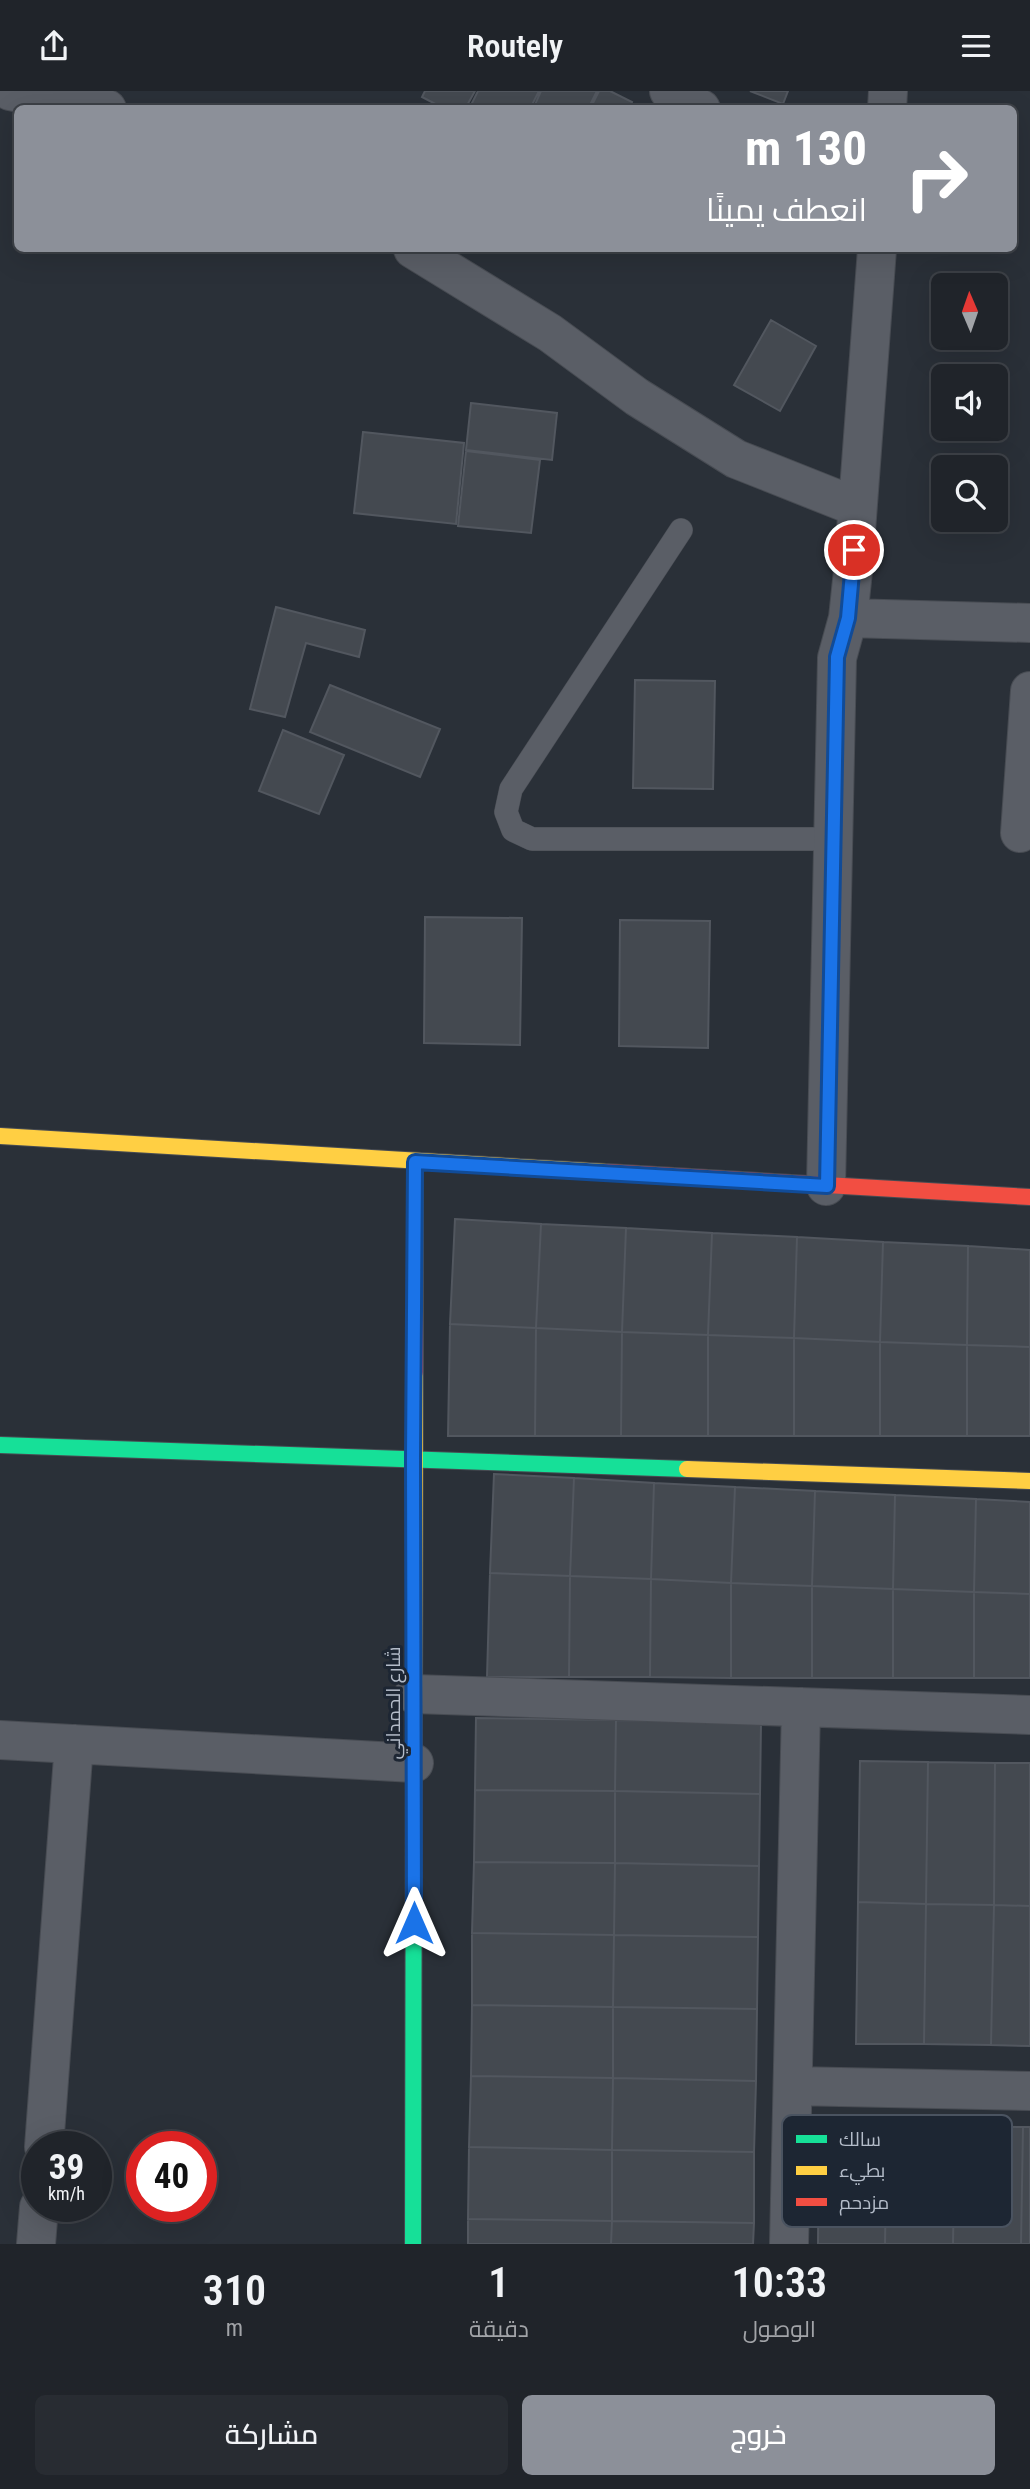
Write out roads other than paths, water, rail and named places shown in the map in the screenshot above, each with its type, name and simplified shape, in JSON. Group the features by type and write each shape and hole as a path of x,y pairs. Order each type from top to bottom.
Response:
{"street":[{"path":"10,91 85,105"},
{"path":"669,91 694,105"},
{"path":"418,252 550,333 637,397 736,459 857,507"},
{"path":"827,1186 837,657 848,618 877,252"},
{"path":"848,618 1030,623"},
{"path":"1020,833 1030,691"},
{"path":"0,1136 1030,1197"},
{"name":"شارع الحمداني","path":"413,2244 415,1162"},
{"path":"0,1445 1030,1481"},
{"path":"414,1694 1030,1716"},
{"path":"792,2115 801,1707"},
{"path":"0,1740 414,1763"},
{"path":"45,2131 74,1744"},
{"path":"793,2086 1030,2091"},
{"path":"36,2244 38,2222"}],"lane":[{"path":"681,530 511,789 506,812 513,830 531,839 833,839"}]}
